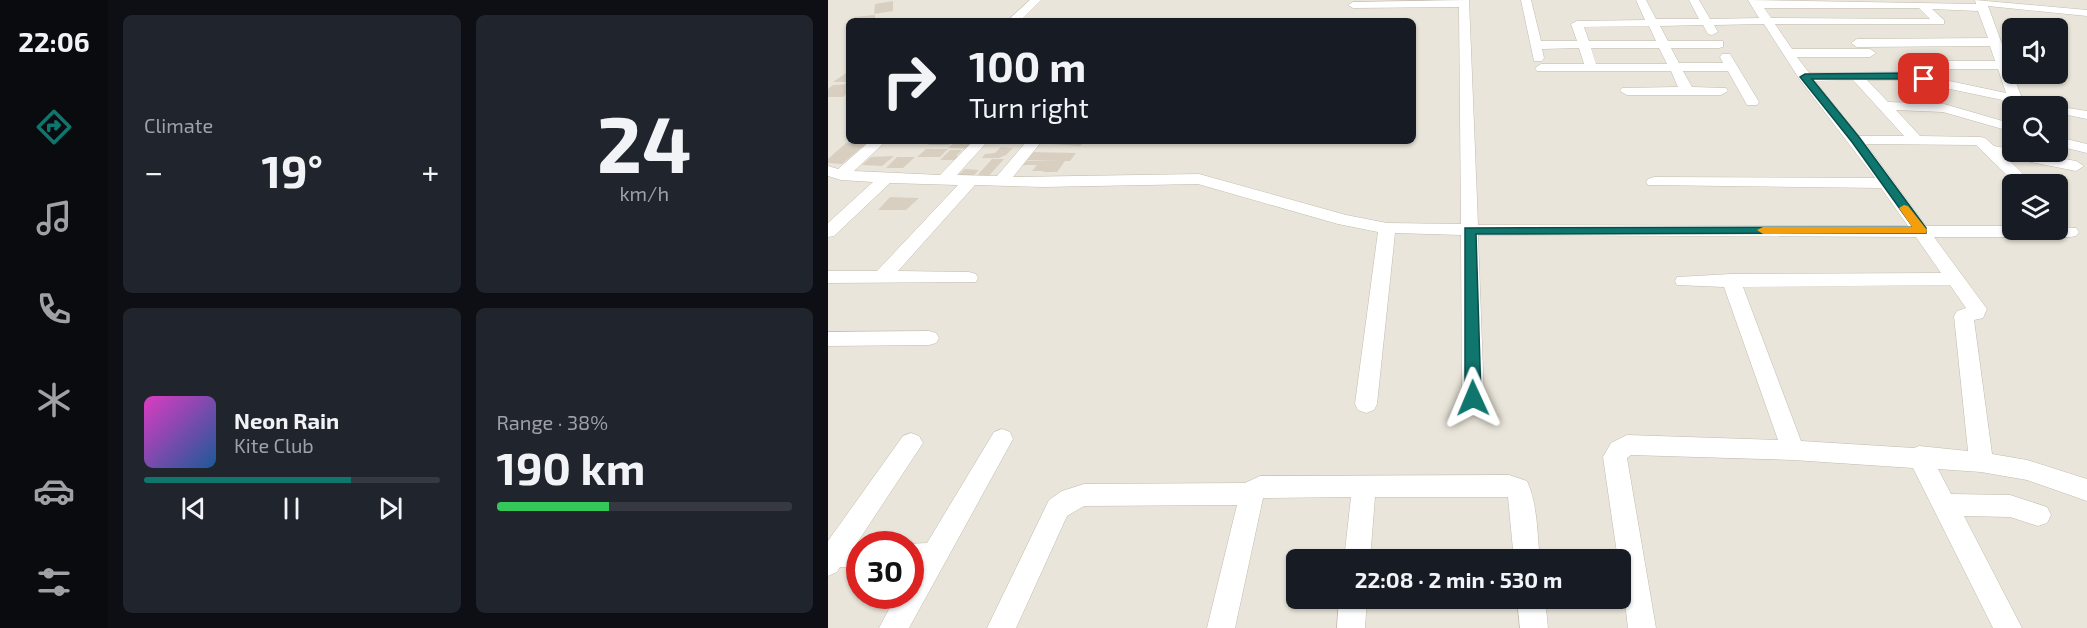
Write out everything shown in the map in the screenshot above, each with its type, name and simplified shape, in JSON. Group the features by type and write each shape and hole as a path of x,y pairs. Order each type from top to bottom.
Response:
{"street":[{"path":"1016,18 1036,0"},
{"path":"1526,0 1542,74 1591,67 1731,66"},
{"path":"1641,0 1687,91"},
{"path":"1694,0 1752,102"},
{"path":"2059,0 2083,13"},
{"path":"1353,5 1464,2 1473,398"},
{"path":"1755,2 1922,5 1981,3 2083,13"},
{"path":"1755,2 1805,77 1856,140 1956,279 1977,312 1964,316 1981,462"},
{"path":"1981,3 2002,62"},
{"path":"1591,67 1577,24 1768,21 1940,22 1922,5"},
{"path":"1857,42 1995,42"},
{"path":"1536,45 1719,44"},
{"path":"1789,53 1870,53"},
{"path":"1911,65 2002,65"},
{"path":"1856,76 1916,140"},
{"path":"1805,77 1907,76 2002,96"},
{"path":"1627,92 1721,91"},
{"path":"1885,106 1944,108 2002,125"},
{"path":"2068,111 2087,115"},
{"path":"1856,140 1976,140 1980,141 2015,174"},
{"path":"834,173 875,144"},
{"path":"945,179 978,144"},
{"path":"1001,181 1032,144"},
{"path":"2068,144 2087,149"},
{"path":"1990,150 2076,166"},
{"path":"834,173 886,178 1001,181 1199,179 1344,220 1387,228 2070,232"},
{"path":"828,232 886,178"},
{"path":"882,277 972,180"},
{"path":"1654,182 1887,183"},
{"path":"1366,404 1387,228"},
{"path":"828,277 969,278"},
{"path":"1684,281 1956,279"},
{"path":"1731,280 1793,450"},
{"path":"828,339 930,338"},
{"path":"924,553 1002,439"},
{"path":"830,558 911,443"},
{"path":"1642,628 1615,457 1619,450 1627,445 1919,456 1981,462 2027,470 2087,490"},
{"path":"1919,456 2008,628"},
{"path":"1221,628 1254,489 1509,486 1518,489 1526,549"},
{"path":"1358,549 1364,487"},
{"path":"1000,628 1058,508 1071,499 1084,495 1252,494"},
{"path":"1943,505 2010,506 2038,515"},
{"path":"830,558 846,556"},
{"path":"893,628 901,609"},
{"path":"1351,628 1352,609"},
{"path":"1532,609 1534,628"}],"shaded area":[{"path":"828,0 2087,0 2087,628 828,628"}],"building":[{"path":"893,1 893,11 874,14 875,4"},
{"path":"875,15 875,18 854,17"},
{"path":"846,73 846,82 833,82"},
{"path":"846,84 846,94 843,97 828,97 828,89 833,85"},
{"path":"846,143 866,144 842,164 828,163 828,159"},
{"path":"953,144 976,144 973,149 948,148"},
{"path":"1052,144 1082,144 1080,146"},
{"path":"1001,147 1013,148 999,158 982,158 985,154 995,153"},
{"path":"926,149 948,149 940,157 917,157"},
{"path":"950,150 962,150 956,156 963,156 959,160 940,160"},
{"path":"1030,152 1076,153 1070,161 1065,161 1057,172 1043,172 1032,171 1037,165 1020,165 1023,161 1059,160 1024,160"},
{"path":"894,156 882,166 862,165 871,157"},
{"path":"897,157 915,157 903,168 886,168"},
{"path":"992,159 1004,159 986,179 974,179"},
{"path":"965,169 979,170 970,179 955,178"},
{"path":"890,197 919,198 906,210 878,210"}],"slow traffic":[{"path":"1763,230 1921,230 1904,208"}],"route":[{"path":"1473,398 1469,230 1921,230 1856,140 1805,77 1907,76 1924,79"}]}
